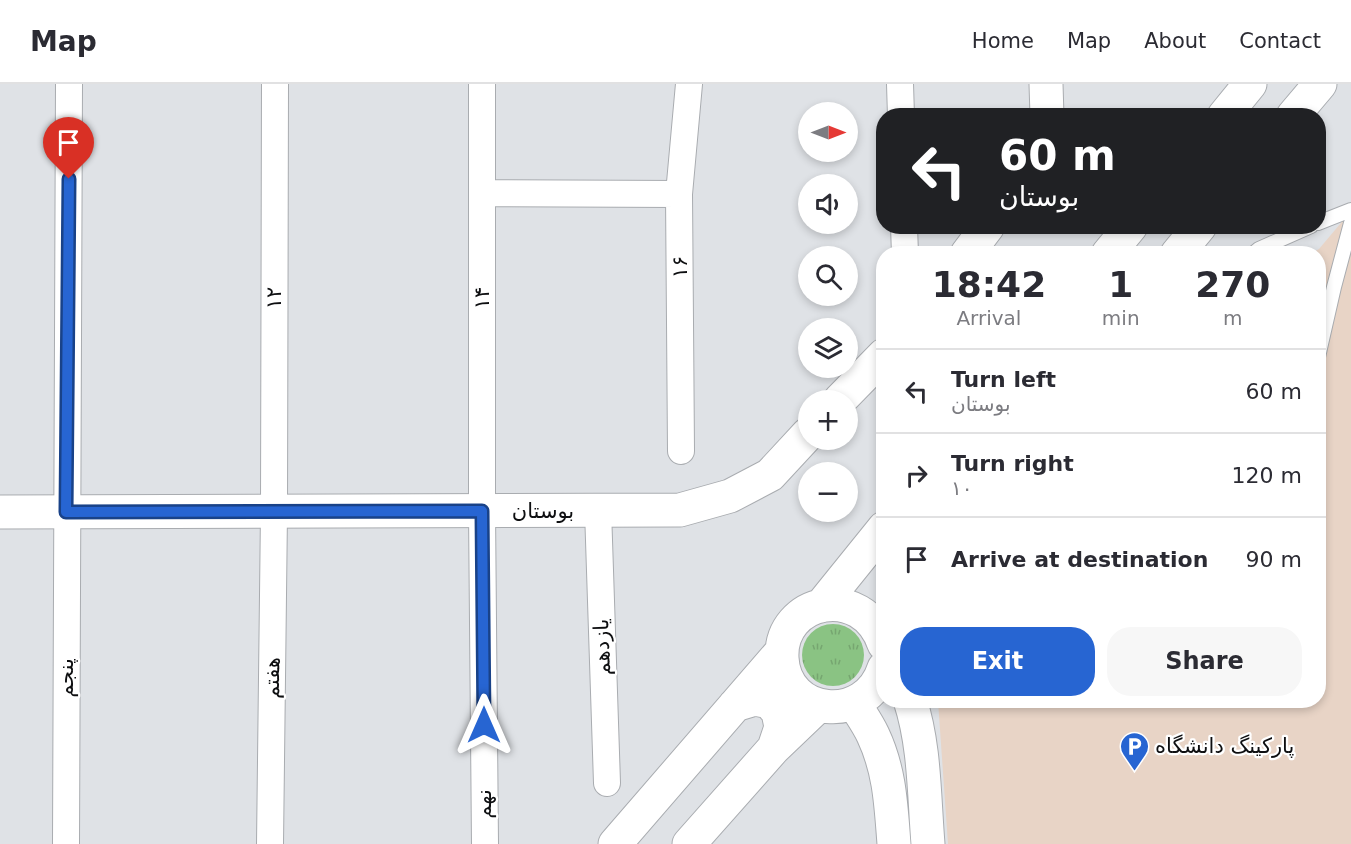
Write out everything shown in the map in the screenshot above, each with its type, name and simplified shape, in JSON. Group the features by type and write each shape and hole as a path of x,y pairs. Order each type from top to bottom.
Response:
{"main road":[{"path":"1046,84 1047,108"},
{"path":"1230,108 1250,84"},
{"path":"1300,108 1320,84"},
{"path":"1184,246 1193,234"},
{"path":"850,390 876,363"},
{"name":"بوستان","path":"0,512 680,510 730,496 770,475 798,445"},
{"path":"821,606 876,538"},
{"path":"876,624 850,607 836,604 821,606 794,622 785,639 782,651 783,666 791,685 812,703 837,707 854,703 871,692 876,684"},
{"path":"615,844 782,651"},
{"path":"735,705 755,699 769,702 778,712 781,727 774,748"},
{"path":"854,703 873,734 883,760 890,789 894,844"},
{"path":"689,844 774,748 819,705"},
{"path":"913,708 920,739 928,844"}],"street":[{"name":"پنجم","path":"66,844 69,84"},
{"name":"۱۲","path":"274,84 274,512"},
{"name":"۱۴","path":"482,511 483,84"},
{"name":"۱۶","path":"681,451 680,194 689,84"},
{"path":"900,84 901,108"},
{"path":"482,192 680,194"},
{"name":"یازدهم","path":"598,510 607,783"},
{"name":"نهم","path":"482,511 485,844"},
{"name":"هفتم","path":"270,844 274,512"}],"lane":[{"path":"1326,220 1351,210"},
{"path":"1326,322 1351,223"},
{"path":"1266,246 1293,234"},
{"path":"1326,294 1334,287"}],"shaded area":[{"path":"1351,211 1351,844 948,844 938,708 1326,708 1326,246 1322,246"}],"green space":[{"path":"833,624 855,633 864,655 855,677 833,686 811,677 802,655 811,633"}],"place":[{"name":"پارکینگ دانشگاه","path":"1134,772"}],"route":[{"path":"69,179 66,512 482,511 484,725"}]}
